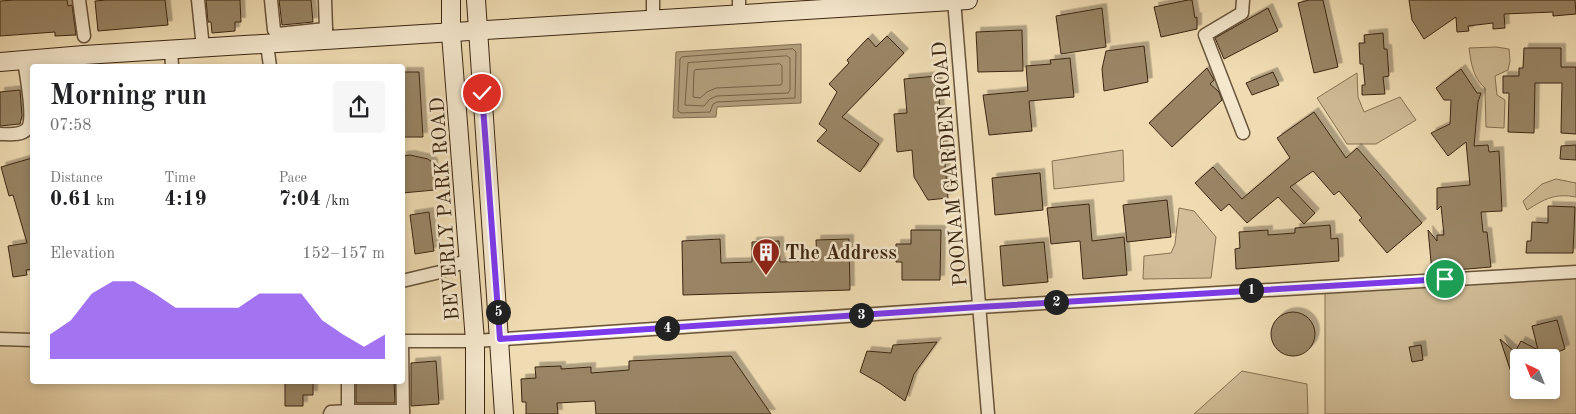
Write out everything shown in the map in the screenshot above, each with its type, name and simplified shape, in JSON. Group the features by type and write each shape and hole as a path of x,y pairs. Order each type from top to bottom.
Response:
{"street":[{"path":"79,0 84,36"},
{"path":"198,0 203,48"},
{"path":"271,0 274,30 278,34 326,35 451,34 653,21 739,8 959,0"},
{"path":"325,0 326,35"},
{"name":"BEVERLY PARK ROAD","path":"451,0 451,34 475,341 475,414"},
{"path":"476,0 504,414"},
{"path":"653,0 653,21"},
{"name":"POONAM GARDEN ROAD","path":"959,0 979,307 988,414"},
{"path":"1243,0 1242,13 1205,35 1243,133"},
{"path":"0,62 172,58 203,48 267,45 326,35"},
{"path":"267,45 270,64"},
{"path":"0,134 15,134 26,130 30,125 29,93 24,61"},
{"path":"405,280 440,272 469,259"},
{"path":"405,341 475,341 979,307 1576,272"},
{"path":"0,339 30,340"},
{"path":"348,384 348,411"},
{"path":"330,414 331,412 348,411 403,413 403,384"}],"shaded area":[{"path":"1496,47 1509,49 1510,61 1508,70 1495,76 1497,95 1505,100 1504,128 1486,127 1485,88 1475,75 1469,48"},
{"path":"1357,73 1358,97 1364,112 1400,97 1416,120 1376,144 1347,144 1317,98"},
{"path":"1123,150 1124,181 1054,189 1052,161"},
{"path":"1556,179 1576,183 1576,197 1556,196 1527,210 1523,201 1542,184"},
{"path":"1179,208 1194,211 1216,237 1211,278 1143,279 1144,256 1171,253 1175,244"},
{"path":"1576,272 1576,414 1325,414 1325,286"},
{"path":"1242,371 1307,384 1308,414 1194,414"}],"water":[{"path":"801,44 801,103 717,107 716,117 673,118 676,52"}],"building":[{"path":"67,0 68,6 72,5 76,35 55,36 55,32 0,36 0,1"},
{"path":"165,0 168,25 98,31 95,1"},
{"path":"206,0 240,0 241,22 235,22 235,31 212,33 211,22 208,22"},
{"path":"279,0 311,0 313,22 282,25"},
{"path":"1192,0 1195,18 1197,17 1197,29 1161,37 1154,7"},
{"path":"1309,0 1323,0 1338,67 1314,73 1298,3"},
{"path":"1409,0 1575,0 1576,14 1553,16 1553,12 1504,14 1505,28 1493,29 1493,23 1468,26 1469,31 1457,32 1456,17 1424,39 1412,20"},
{"path":"1102,8 1106,47 1061,54 1056,16"},
{"path":"1268,8 1278,31 1224,59 1215,38"},
{"path":"1022,30 1023,71 978,72 976,32"},
{"path":"1383,33 1384,49 1387,49 1389,76 1383,77 1385,94 1362,95 1362,85 1365,85 1363,64 1360,64 1359,43 1365,43 1364,35"},
{"path":"887,36 904,53 842,117 879,144 860,172 817,141 827,130 819,124 837,92 829,84 849,63 847,60 868,38 876,47"},
{"path":"1144,46 1148,82 1104,91 1102,69 1106,51"},
{"path":"1524,48 1561,48 1561,67 1576,67 1576,134 1561,133 1562,83 1535,83 1534,133 1508,132 1509,93 1503,93 1503,76 1519,76 1519,68 1523,68"},
{"path":"1070,58 1074,97 1029,101 1032,131 989,135 983,95 1028,91 1026,66 1051,64 1050,60"},
{"path":"1207,68 1214,80 1210,84 1219,92 1222,100 1172,147 1149,123"},
{"path":"1461,69 1477,93 1481,93 1478,102 1474,146 1488,145 1489,152 1499,151 1502,211 1481,212 1483,232 1487,232 1491,267 1432,272 1428,230 1437,241 1437,235 1444,235 1441,206 1437,210 1437,188 1470,185 1466,142 1448,156 1431,133 1450,124 1451,100 1444,100 1436,88"},
{"path":"405,72 419,72 423,137 405,137"},
{"path":"1273,72 1279,85 1252,95 1246,83"},
{"path":"937,76 948,198 928,200 914,177 912,150 897,152 894,114 907,113 904,79"},
{"path":"20,90 22,116 20,124 0,126 0,92"},
{"path":"1314,112 1346,158 1357,148 1422,223 1387,253 1359,220 1362,218 1339,191 1334,195 1313,171 1290,187 1315,213 1304,224 1278,197 1247,223 1229,204 1221,211 1195,183 1213,167 1242,199 1290,158 1277,138"},
{"path":"1576,145 1576,160 1560,159 1561,146"},
{"path":"405,156 428,159 433,163 435,190 405,193"},
{"path":"30,159 30,269 26,270 27,275 13,277 8,246 27,243 13,195 9,196 1,167"},
{"path":"1040,173 1043,210 995,215 992,178"},
{"path":"1167,200 1171,237 1127,242 1123,205"},
{"path":"1089,204 1092,241 1124,237 1127,275 1083,279 1080,241 1051,244 1047,208"},
{"path":"1548,206 1575,207 1573,253 1526,253 1527,241 1531,241 1532,222 1548,223"},
{"path":"429,212 434,251 415,254 410,215"},
{"path":"1330,225 1331,239 1338,238 1339,261 1236,269 1235,249 1240,248 1239,232 1268,230 1268,235 1295,233 1295,228"},
{"path":"911,230 941,230 940,280 902,280 902,262 896,262 896,244 911,244"},
{"name":"The Address","path":"720,239 721,263 752,262 752,242 779,241 780,262 817,261 816,240 849,239 850,290 683,295 682,241"},
{"path":"1044,242 1048,282 1003,286 1000,246"},
{"path":"1293,312 1305,316 1311,322 1315,334 1311,346 1305,352 1293,356 1281,352 1275,346 1271,334 1275,322 1281,316"},
{"path":"1557,320 1565,349 1560,351 1560,349 1538,349 1532,326"},
{"path":"1500,339 1512,349 1510,349 1510,369"},
{"path":"1521,341 1536,349 1517,349"},
{"path":"937,342 914,374 905,401 860,372 867,351 891,353 893,345"},
{"path":"1421,345 1423,360 1412,362 1409,347"},
{"path":"731,356 771,414 596,414 595,401 557,403 558,414 526,414 526,402 522,402 521,379 536,378 535,367 561,366 561,369 591,367 591,373 629,370 629,361"},
{"path":"436,361 439,404 411,406 411,363"},
{"path":"285,384 313,384 313,395 303,395 303,406 285,406"},
{"path":"356,384 394,384 395,403 356,403"}],"place":[{"name":"The Address","path":"766,276"}],"route":[{"path":"482,93 500,339 979,307 1445,279"}]}
